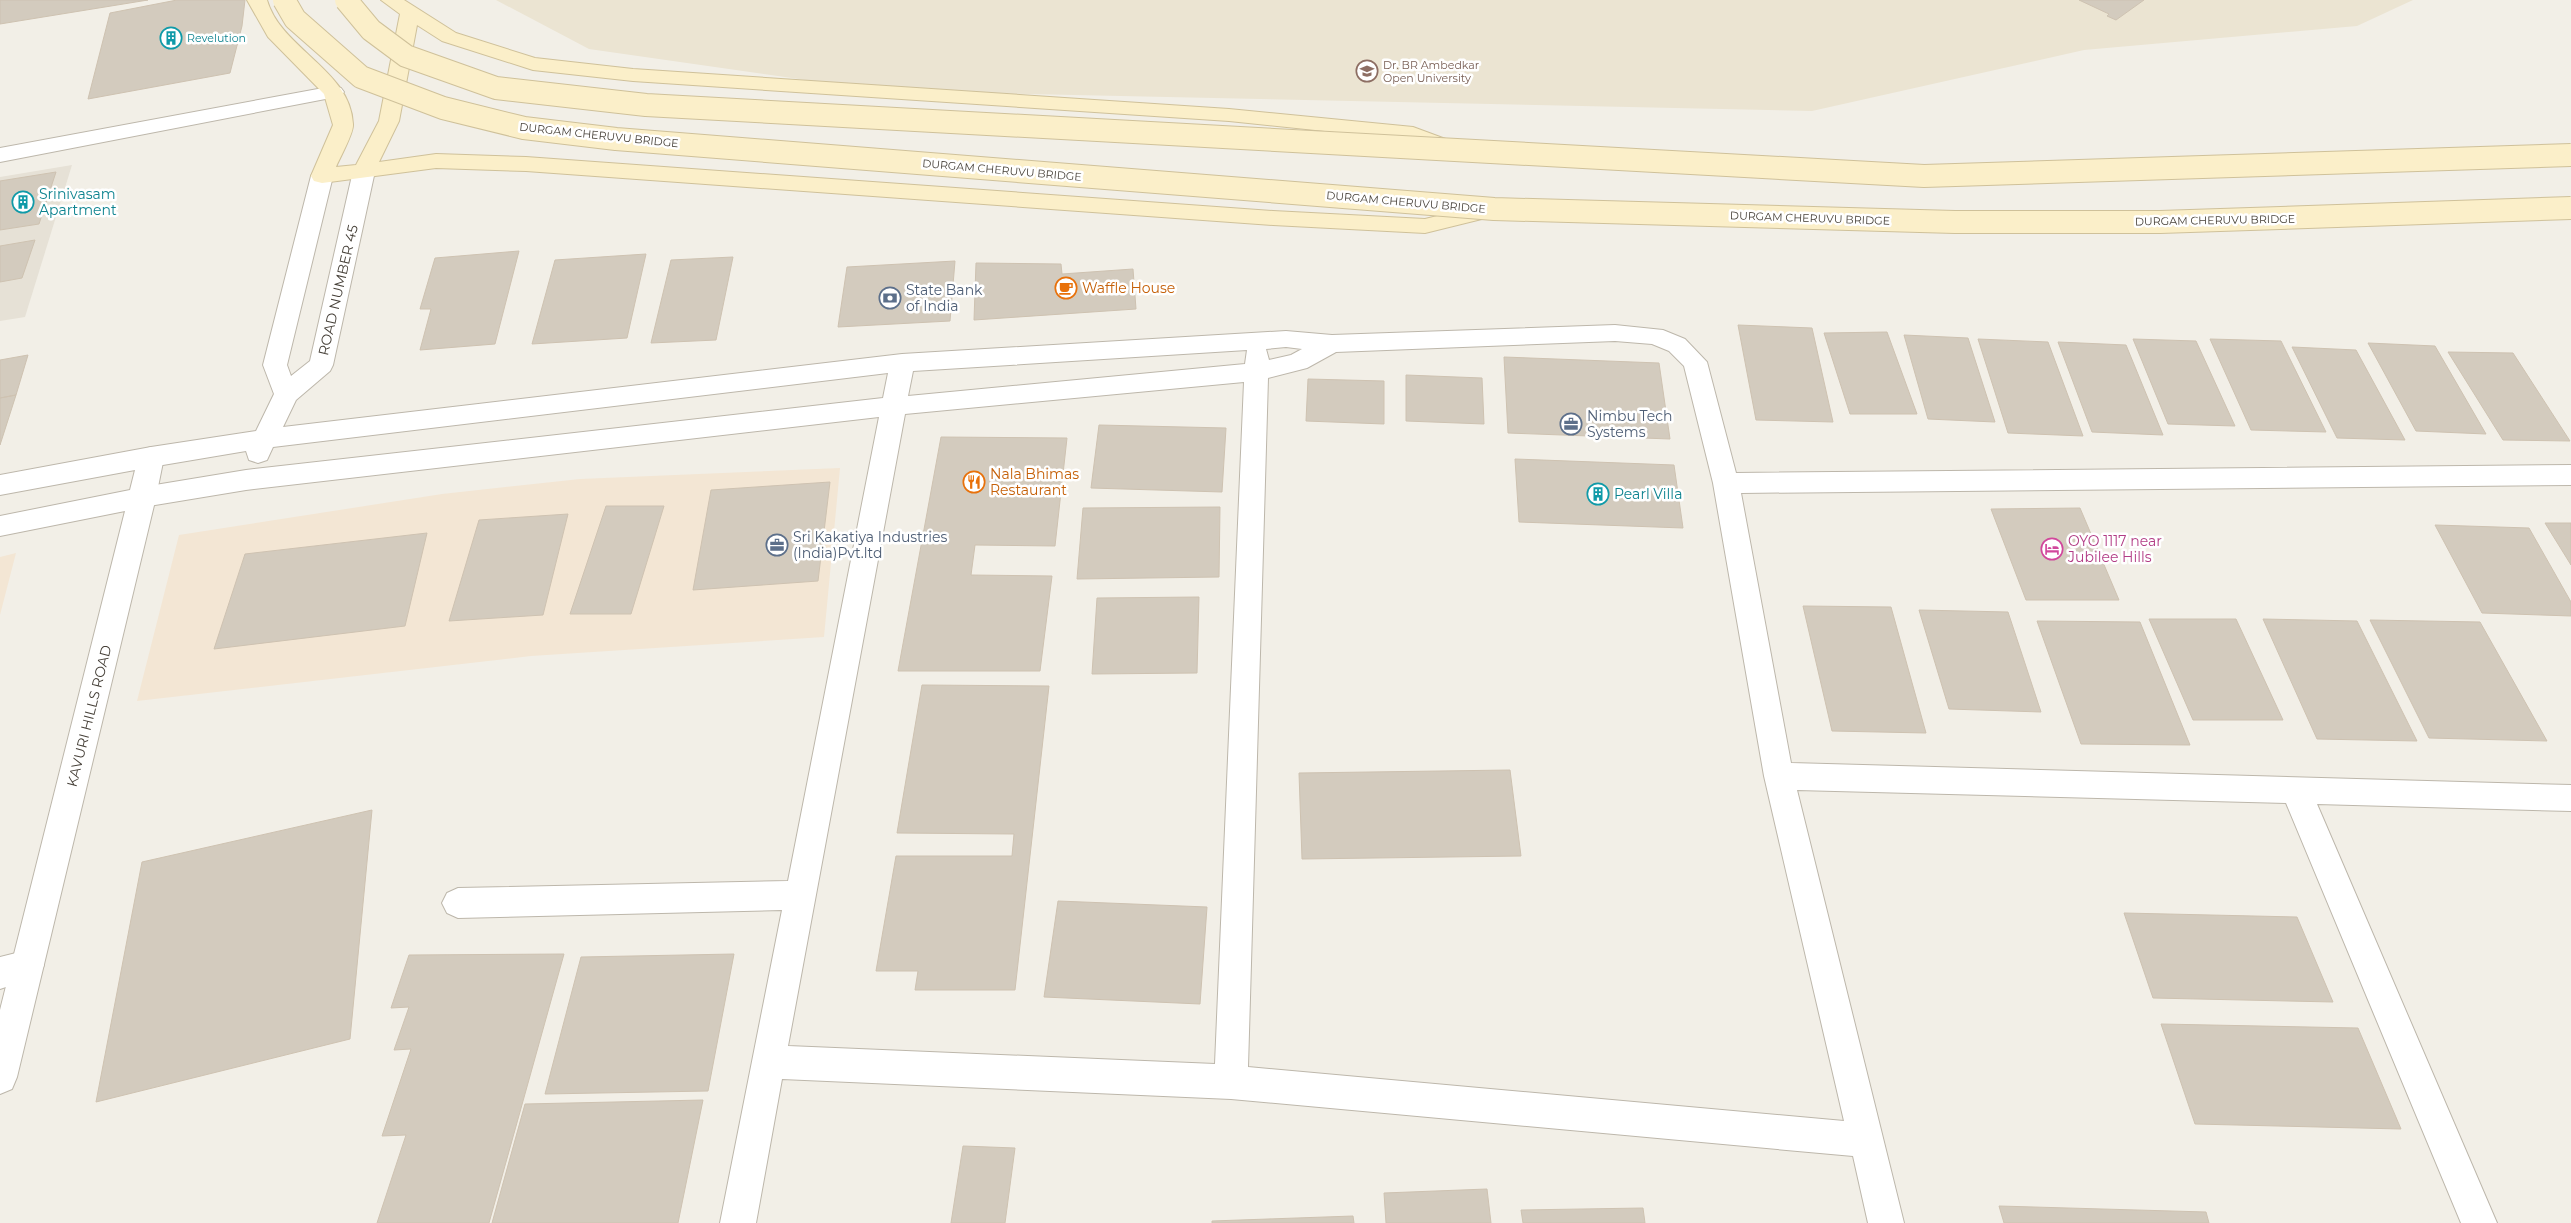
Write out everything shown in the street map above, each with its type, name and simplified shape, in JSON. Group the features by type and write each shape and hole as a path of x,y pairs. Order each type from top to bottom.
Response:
{"main road":[{"path":"257,0 259,7 275,33 334,92 343,125 322,176 436,161 526,164 1272,218 1425,226 1494,209"},
{"name":"DURGAM CHERUVU BRIDGE","path":"284,0 295,19 361,77 443,108 524,128 616,139 1494,209 1994,222 2160,222 2571,208"},
{"path":"346,0 370,30 406,56 496,88 646,105 1924,176 2571,155"},
{"path":"392,0 449,37 534,64 633,75 1229,115 1413,134 1451,149"},
{"path":"364,171 389,121 410,13"}],"street":[{"path":"0,155 334,92"},
{"name":"ROAD NUMBER 45","path":"246,480 286,394 321,365 364,171"},
{"path":"286,394 275,364 322,176"},
{"path":"0,485 151,457 265,439 902,363 1258,340 1286,339 1332,344 1615,333 1655,336 1677,345 1695,362 1726,483 1779,776 1864,1140 1886,1223"},
{"path":"1231,1082 1258,340"},
{"path":"0,526 143,497 246,480 894,406 1257,372 1298,362 1332,344"},
{"path":"738,1223 902,363"},
{"name":"KAVURI HILLS ROAD","path":"0,1077 14,969 143,497 151,457"},
{"path":"1726,483 2571,475"},
{"path":"1779,776 2571,798"},
{"path":"2295,789 2479,1223"},
{"path":"458,903 801,895"},
{"path":"769,1062 1231,1082 1864,1140"}],"shaded area":[{"name":"Dr. BR Ambedkar Open University","path":"496,0 2413,0 2357,26 2084,50 1812,111 883,91 589,49"},
{"path":"72,165 25,317 0,321 0,177"},
{"path":"840,468 824,637 531,656 137,701 179,535 442,494 580,479"},
{"path":"16,553 0,615 0,557"}],"building":[{"path":"0,0 148,0 0,24"},
{"name":"Revelution","path":"177,0 245,0 242,26 230,73 88,99 110,13"},
{"path":"2079,0 2144,0 2116,20 2107,16 2109,14"},
{"name":"Srinivasam Apartment","path":"56,172 39,224 0,230 0,181"},
{"name":"Srinivasam Apartment","path":"35,240 22,278 0,282 0,246"},
{"path":"519,251 495,344 420,350 431,309 420,309 435,258"},
{"path":"646,254 627,338 532,344 555,260"},
{"path":"733,257 716,340 651,343 671,260"},
{"path":"955,261 950,321 838,327 847,267"},
{"path":"976,263 1061,264 1062,274 1133,269 1136,309 974,320"},
{"path":"1738,325 1812,328 1833,422 1756,420"},
{"path":"1887,332 1917,414 1850,414 1824,333"},
{"path":"1904,335 1968,338 1995,422 1928,419"},
{"path":"1978,339 2048,342 2083,436 2008,433"},
{"path":"2133,339 2196,341 2235,426 2168,424"},
{"path":"2210,339 2281,341 2326,432 2251,430"},
{"path":"2058,342 2126,345 2163,435 2092,432"},
{"path":"2368,343 2435,346 2486,434 2416,431"},
{"path":"2292,347 2356,350 2405,440 2337,438"},
{"path":"2448,352 2513,353 2570,441 2503,440"},
{"path":"28,355 16,395 0,398 0,360"},
{"path":"1504,357 1659,363 1670,439 1508,433"},
{"path":"1406,375 1482,378 1484,424 1406,421"},
{"path":"1308,379 1384,381 1384,424 1306,421"},
{"path":"16,395 0,445 0,398"},
{"path":"1099,425 1226,428 1222,492 1091,488"},
{"path":"941,437 1067,438 1055,546 975,545 971,575 1052,576 1040,671 898,671"},
{"name":"Pearl Villa","path":"1515,459 1674,465 1683,528 1519,522"},
{"path":"830,482 818,581 693,590 711,490"},
{"path":"606,506 664,506 631,614 570,614"},
{"path":"1220,507 1219,577 1077,579 1083,508"},
{"path":"2080,508 2119,600 2026,600 1991,509"},
{"path":"568,514 543,615 449,621 479,520"},
{"path":"2545,523 2571,523 2571,565"},
{"path":"2435,525 2529,528 2571,602 2571,616 2482,613"},
{"path":"427,533 405,626 214,649 245,554"},
{"path":"1199,597 1197,673 1092,674 1097,598"},
{"path":"1803,606 1891,607 1926,733 1832,731"},
{"path":"1919,610 2008,612 2041,712 1949,709"},
{"path":"2149,619 2236,619 2283,720 2193,720"},
{"path":"2263,619 2357,621 2417,741 2317,739"},
{"path":"2370,620 2480,622 2547,741 2429,738"},
{"path":"2037,621 2140,622 2190,745 2081,744"},
{"path":"922,685 1049,686 1015,990 915,990 918,971 876,971 896,856 1012,856 1014,834 897,833"},
{"path":"1510,770 1521,856 1302,859 1299,773"},
{"path":"372,810 350,1039 96,1102 142,862"},
{"path":"1058,901 1207,907 1200,1004 1044,997"},
{"path":"2124,913 2297,917 2333,1002 2153,998"},
{"path":"564,954 489,1223 377,1223 406,1135 382,1136 411,1049 394,1050 409,1007 391,1008 409,955"},
{"path":"734,954 708,1091 545,1094 581,957"},
{"path":"2161,1024 2358,1028 2401,1129 2195,1124"},
{"path":"703,1100 678,1223 492,1223 525,1104"},
{"path":"963,1146 1015,1148 1005,1223 951,1223"},
{"path":"1487,1189 1491,1223 1386,1223 1384,1193"},
{"path":"1999,1206 2206,1212 2209,1223 2004,1223"},
{"path":"1643,1208 1645,1223 1523,1223 1521,1210"},
{"path":"1353,1216 1354,1223 1212,1223 1212,1221"}],"place":[{"name":"Revelution","path":"171,38"},
{"name":"Dr. BR Ambedkar Open University","path":"1367,71"},
{"name":"Srinivasam Apartment","path":"23,202"},
{"name":"Waffle House","path":"1066,288"},
{"name":"State Bank of India","path":"890,298"},
{"name":"Nimbu Tech Systems","path":"1571,424"},
{"name":"Nala Bhimas Restaurant","path":"974,482"},
{"name":"Pearl Villa","path":"1598,494"},
{"name":"Sri Kakatiya Industries (India)Pvt.ltd","path":"777,545"},
{"name":"OYO 1117 near Jubilee Hills","path":"2052,549"}]}
